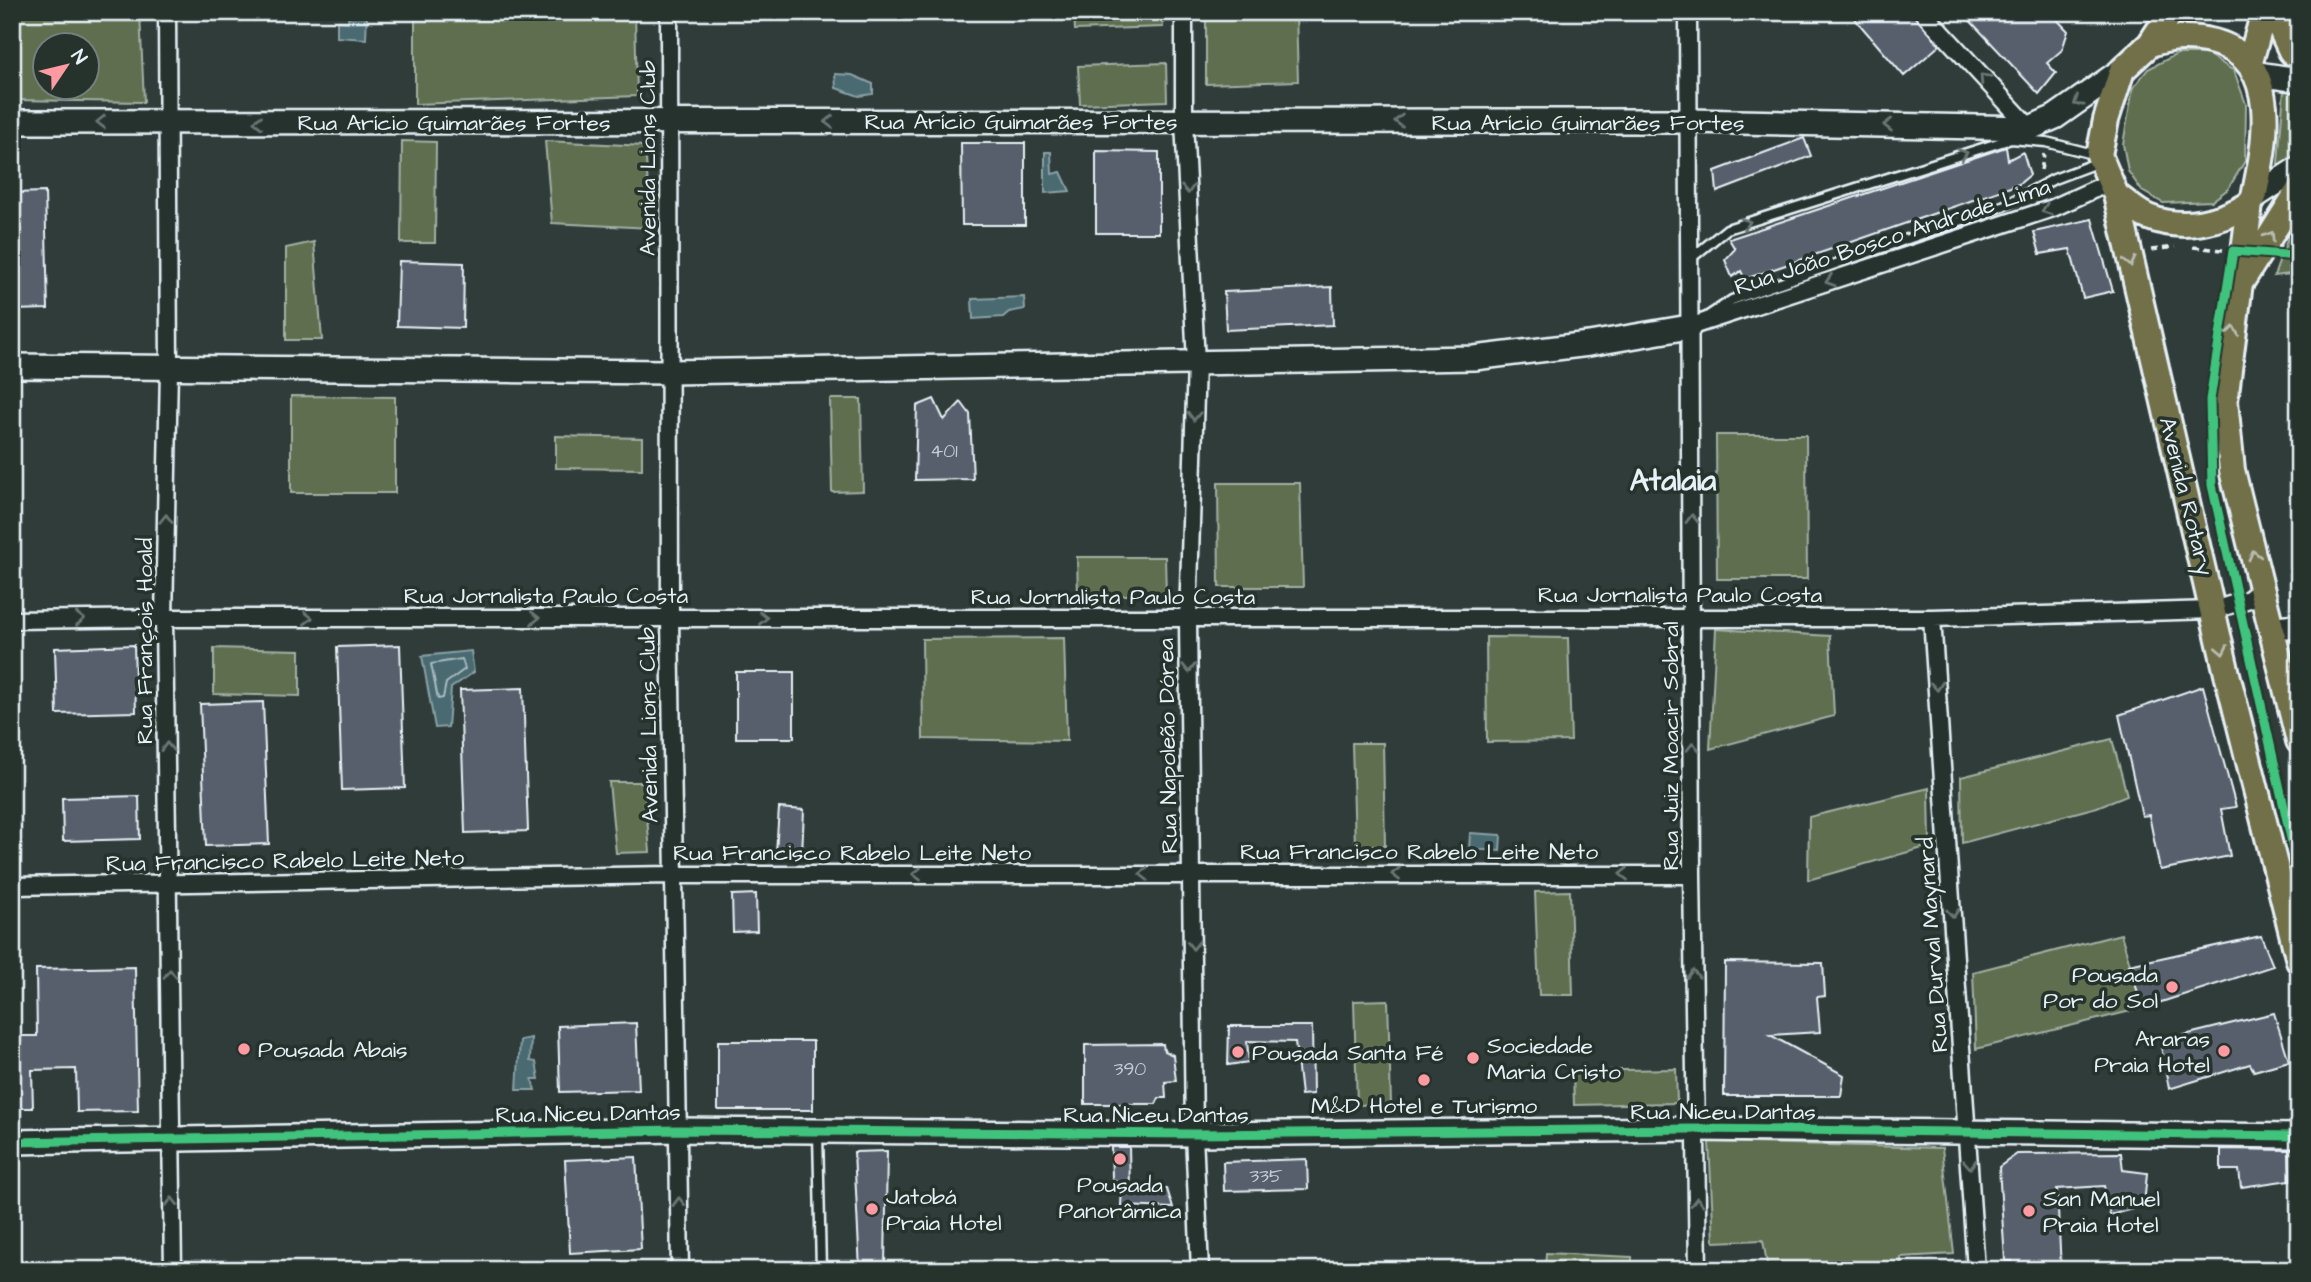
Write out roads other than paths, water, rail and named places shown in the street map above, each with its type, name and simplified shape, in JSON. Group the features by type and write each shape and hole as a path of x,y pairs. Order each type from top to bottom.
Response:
{"main road":[{"name":"Avenida Rotary","path":"2171,12 2150,44 2122,70 2106,120 2106,174 2128,253 2227,674 2299,961"},
{"path":"2264,12 2254,68 2266,127 2252,201 2225,401 2232,470 2299,741"},
{"path":"2273,12 2291,51 2299,58"},
{"path":"2150,44 2176,36 2208,41 2228,46 2254,68"},
{"path":"2106,174 2148,217 2192,224 2228,218 2252,201"},
{"path":"2241,283 2299,190"}],"street":[{"name":"Rua François Hoald","path":"167,12 169,369 164,618 173,1270"},
{"name":"Avenida Lions Club","path":"669,12 672,875 680,1270"},
{"name":"Rua Napoleão Dórea","path":"1184,12 1184,121 1196,363 1188,620 1194,1134 1200,1270"},
{"name":"Rua Juiz Moacir Sobral","path":"1688,12 1689,260 1692,327 1692,875 1698,1270"},
{"path":"1923,12 2038,135 2055,117 2122,70"},
{"path":"2254,68 2299,80"},
{"name":"Rua Arício Guimarães Fortes","path":"12,122 1688,121 2038,135"},
{"path":"2252,201 2299,168"},
{"name":"Rua João Bosco Andrade Lima","path":"1692,327 2053,208 2106,174"},
{"path":"12,366 669,372 1474,358 1589,344 1692,327"},
{"name":"Rua Jornalista Paulo Costa","path":"12,620 1188,620 1693,615 1932,618 2214,610 2249,598 2262,588"},
{"name":"Rua Durval Maynard","path":"1932,618 1976,1270"},
{"path":"2273,628 2299,626"},
{"name":"Rua Francisco Rabelo Leite Neto","path":"12,886 672,875 1692,875"},
{"name":"Rua Niceu Dantas","path":"12,1142 678,1130 1194,1134 1695,1129 2299,1136"}],"lane":[{"path":"1689,260 1727,229 2011,138 2038,135 2106,174"},
{"path":"1692,327 1732,300 2003,206 2054,179 2106,174"},
{"path":"818,1131 821,1270"}],"water":[{"path":"349,12 367,12 366,39 337,37 337,21 348,22"},
{"path":"835,74 852,75 873,84 873,94 859,96 836,88"},
{"path":"1045,152 1051,152 1052,174 1061,172 1070,191 1045,193"},
{"path":"1024,297 1025,309 1009,312 1003,317 973,319 972,299"},
{"path":"471,651 474,672 451,688 448,727 435,728 422,656"},
{"path":"1470,833 1501,835 1500,851 1469,849"},
{"path":"531,1038 530,1061 536,1062 539,1079 532,1079 535,1090 517,1090 520,1040"}],"place":[{"name":"Pousada Por do Sol","path":"2172,987"},
{"name":"Pousada Abais","path":"244,1049"},
{"name":"Araras Praia Hotel","path":"2224,1051"},
{"name":"Pousada Santa Fé","path":"1238,1052"},
{"name":"Sociedade Maria Cristo","path":"1473,1058"},
{"name":"M&D Hotel e Turismo","path":"1424,1080"},
{"name":"Pousada Panorâmica","path":"1120,1159"},
{"name":"Jatobá Praia Hotel","path":"872,1209"},
{"name":"San Manuel Praia Hotel","path":"2029,1211"}],"district":[{"name":"Atalaia","path":"1673,480"}]}
